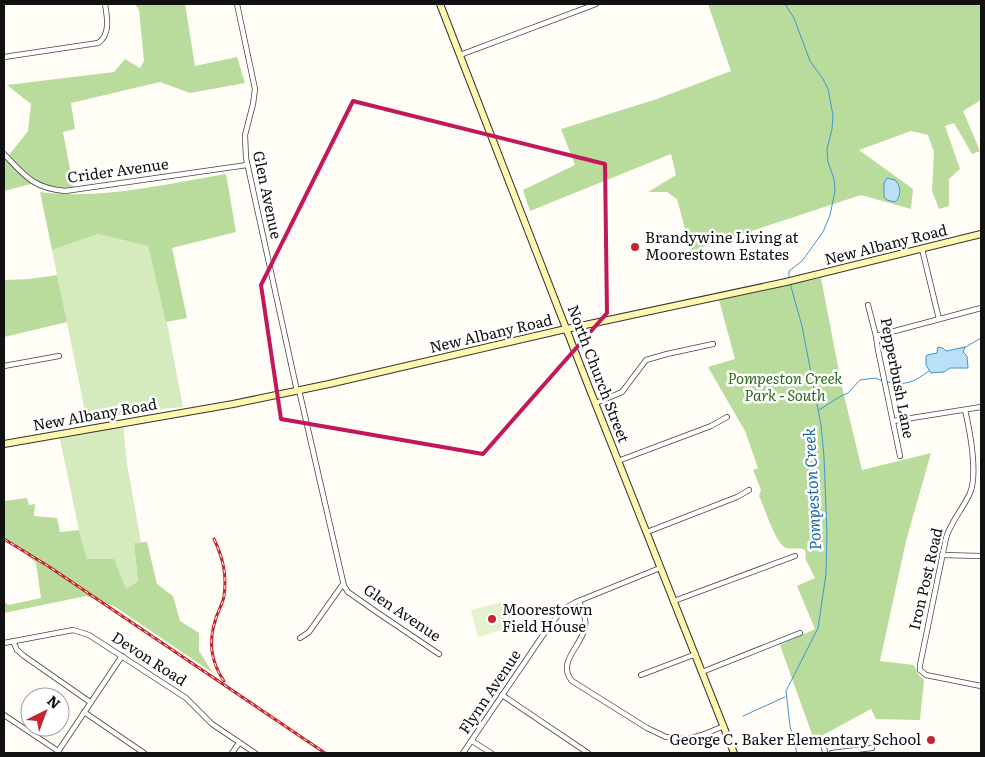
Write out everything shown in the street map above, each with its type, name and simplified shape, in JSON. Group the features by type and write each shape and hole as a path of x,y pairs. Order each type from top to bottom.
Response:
{"main road":[{"name":"North Church Street","path":"440,4 734,753"},
{"name":"New Albany Road","path":"4,444 91,430 298,391 567,329 786,282 981,234"}],"street":[{"path":"4,57 98,43 104,38 107,29 105,4"},
{"name":"Glen Avenue","path":"237,4 255,89 245,134 247,165 343,584 345,589 351,594 439,654"},
{"path":"460,55 596,4"},
{"name":"Crider Avenue","path":"4,154 30,181 48,189 65,191 247,165"},
{"path":"922,249 939,319"},
{"name":"Pepperbush Lane","path":"868,305 900,456"},
{"path":"876,336 981,308"},
{"path":"596,402 622,392 646,360 712,344"},
{"path":"4,366 59,356"},
{"path":"893,421 981,407"},
{"name":"Iron Post Road","path":"965,410 974,466 973,482 968,498 948,532 920,661 920,670 926,675 933,677 981,686"},
{"path":"618,461 715,424 727,417"},
{"path":"646,532 737,497 749,490"},
{"path":"942,555 981,556"},
{"path":"674,601 795,556"},
{"name":"Flynn Avenue","path":"464,753 502,695 565,607 660,568"},
{"path":"300,638 309,632 343,584"},
{"path":"579,601 585,616 586,626 566,664 567,673 572,681 647,728 666,737 688,739 724,726"},
{"name":"Devon Road","path":"4,643 61,632 79,631 93,637 186,698 212,724 255,753"},
{"path":"702,672 800,633"},
{"path":"13,641 20,652 90,702"},
{"path":"641,675 696,654"},
{"path":"4,715 58,752 122,656"},
{"path":"502,695 588,753"},
{"path":"84,712 144,753"},
{"path":"823,740 825,753"},
{"path":"472,741 491,753"},
{"path":"232,753 239,743"},
{"path":"832,753 872,748"}],"highlighted area":[{"path":"353,101 605,164 607,313 483,454 281,419 261,285"}],"green space":[{"path":"135,4 185,4 195,66 237,57 245,83 190,93 160,82 71,103 75,129 63,132 74,190 42,187 35,183 4,191 4,157 6,159 28,131 31,104 7,85 114,72 125,59 140,68 144,61 139,10"},
{"path":"708,4 979,4 981,9 981,100 963,111 980,151 972,154 954,123 945,126 960,169 949,179 949,206 939,209 932,191 934,152 928,135 911,131 859,150 913,189 911,209 861,195 691,251 677,199 667,192 648,192 676,175 671,154 530,211 523,190 575,165 561,129 657,99 731,71"},
{"path":"226,174 236,232 172,248 187,318 166,322 148,246 98,234 52,250 40,192 86,194 133,190"},
{"path":"98,234 148,246 168,328 183,407 141,411 87,421 52,250"},
{"path":"57,275 67,322 4,337 4,280"},
{"name":"Pompeston Creek Park - South","path":"821,278 842,387 862,470 931,453 906,541 880,661 914,665 918,674 924,680 920,720 876,719 871,709 814,740 780,645 815,629 797,586 815,578 805,558 805,550 786,548 774,533 759,496 761,490 753,470 758,468 745,431 708,367 735,359 719,300"},
{"path":"123,423 127,464 141,542 134,543 138,581 126,589 87,559 59,435"},
{"path":"27,498 29,505 35,504 34,516 57,518 60,532 79,530 87,559 114,559 126,589 138,581 134,543 147,542 157,584 173,596 180,621 199,633 199,651 213,673 114,606 86,596 4,613 4,601 8,605 41,598 36,563 15,544 4,538 4,501"},
{"name":"Moorestown Field House","path":"506,601 514,627 478,637 471,610"}],"water":[{"path":"887,178 895,180 899,188 900,194 895,202 884,197 884,183"},
{"path":"938,347 946,351 965,347 963,352 967,356 968,368 950,368 944,372 931,373 926,365 926,356 937,353"}],"waterway":[{"name":"Pompeston Creek","path":"785,4 794,18 810,61 828,89 833,115 827,149 835,191 830,215 823,232 802,261 789,271 789,279"},
{"name":"Pompeston Creek","path":"790,283 802,326 821,425 827,534 826,574 818,628 786,691 790,726 797,753"},
{"path":"964,348 981,338"},
{"path":"887,382 899,384 910,382 929,371"},
{"path":"819,410 848,393 860,380 875,378 883,381"},
{"path":"743,716 785,697"}],"railway":[{"path":"4,539 48,566 325,753"},
{"path":"214,539 222,560 225,588 213,626 211,643 213,658 224,681"}],"place":[{"name":"Brandywine Living at Moorestown Estates","path":"635,247"},
{"name":"Moorestown Field House","path":"492,619"},
{"name":"George C. Baker Elementary School","path":"931,740"}]}
